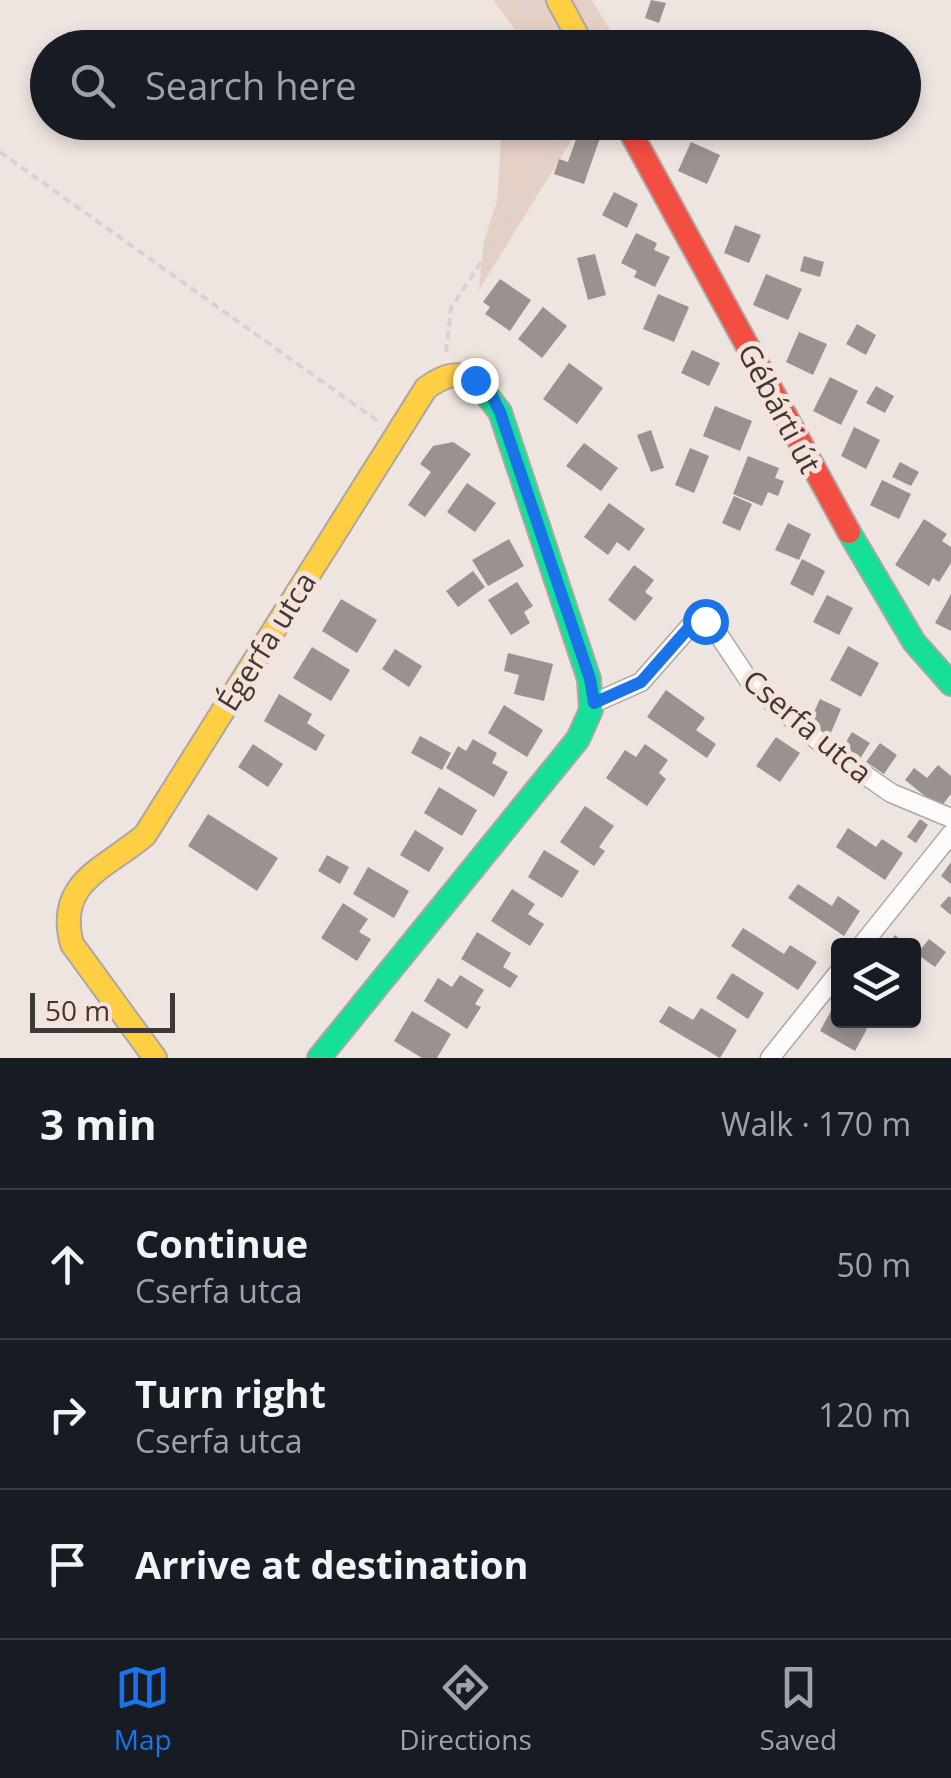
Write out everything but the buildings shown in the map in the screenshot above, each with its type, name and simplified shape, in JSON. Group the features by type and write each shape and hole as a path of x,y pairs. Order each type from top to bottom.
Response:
{"street":[{"path":"558,0 574,30"},
{"name":"Gébárti út","path":"636,140 886,600 914,642 951,684"},
{"path":"319,1058 578,739 591,718 594,703 590,679 500,412 484,386 451,374"},
{"name":"Égerfa utca","path":"155,1058 72,944 67,933 67,905 80,884 145,834 426,388 451,374"},
{"name":"Cserfa utca","path":"594,703 641,682 693,623 705,621 712,625 752,685 828,749 891,793 951,818"},
{"path":"867,938 951,834"},
{"path":"770,1058 831,982"}],"path":[{"path":"451,374 451,308 559,140"},
{"path":"0,152 396,434"}],"shaded area":[{"path":"493,0 592,0 610,30 515,30"},
{"path":"501,140 572,140 479,290 483,244 497,201"}],"traffic: fast":[{"path":"319,1058 578,739 591,710 589,679 500,412 476,381"},
{"path":"849,532 914,642 951,684"}],"traffic: slow":[{"path":"558,0 574,30"},
{"path":"155,1058 72,944 69,923 77,891 100,868 145,835 426,388 450,376 476,381"}],"traffic: jam":[{"path":"635,140 849,532"}],"route":[{"path":"475,380 491,394 500,412 590,679 594,703 641,682 693,623 705,621"}]}
